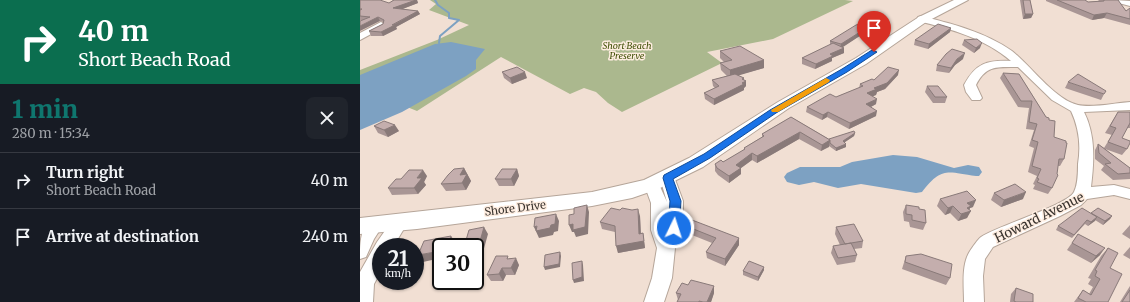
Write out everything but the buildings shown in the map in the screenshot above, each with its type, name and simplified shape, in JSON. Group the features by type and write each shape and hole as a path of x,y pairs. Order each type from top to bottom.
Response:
{"main road":[{"name":"Shore Drive","path":"367,225 610,195 660,181 707,156 779,108 862,60 921,19 938,9 963,0"}],"street":[{"path":"1118,0 1130,4"},
{"path":"921,19 982,38 1002,48 1044,89 1076,108 1081,116 1086,132 1087,148 1082,194"},
{"path":"360,37 381,25 361,24"},
{"path":"976,98 970,85 974,76 981,67 991,65 1020,64"},
{"path":"1076,108 1130,106"},
{"path":"654,302 662,278 666,248 660,230 660,181"},
{"name":"Howard Avenue","path":"974,302 973,276 976,258 987,242 1054,212 1075,201 1082,194 1114,190 1130,194"},
{"path":"389,238 400,222"},
{"path":"360,252 366,238 367,225"},
{"path":"362,287 372,270"}],"green space":[{"name":"Short Beach Preserve","path":"430,0 853,1 773,39 707,52 722,63 622,112 608,103 596,92 584,88 570,94 501,57 417,111 360,88 360,70 437,40 469,25 429,10 436,4"}],"water":[{"path":"451,42 485,49 476,60 476,69 402,112 360,130 360,75 435,44"},
{"path":"893,155 917,157 954,168 968,165 979,167 982,172 979,176 951,172 940,174 922,192 916,193 861,184 838,188 814,182 799,185 787,182 784,177 787,173 800,167 840,167 852,162"}],"waterway":[{"path":"435,0 438,5 449,13 449,18 459,20 440,36 439,43"}],"slow traffic":[{"path":"775,110 826,80"}],"route":[{"path":"674,228 675,201 668,178 707,156 773,111 844,71 874,52"}]}
